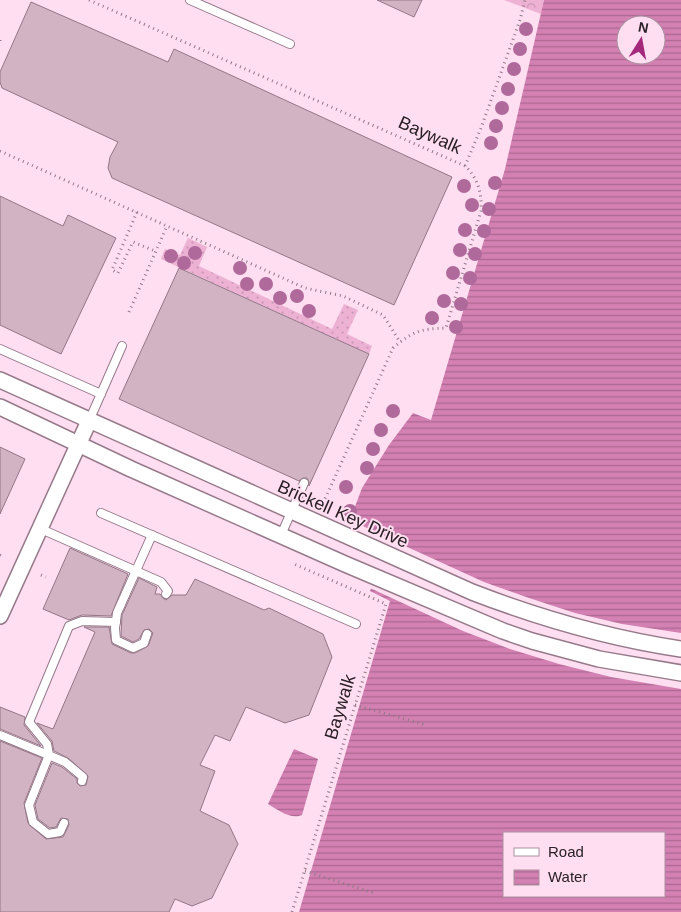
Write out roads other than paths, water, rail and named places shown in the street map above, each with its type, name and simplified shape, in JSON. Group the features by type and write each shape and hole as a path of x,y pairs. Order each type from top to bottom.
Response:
{"street":[{"name":"Brickell Key Drive","path":"0,380 472,592 534,616 642,643 681,648"},
{"path":"0,408 468,618 532,641 599,659 681,673"},
{"path":"0,616 4,599 41,529 89,421"}],"lane":[{"path":"190,0 290,44"},
{"path":"89,421 122,346"},
{"path":"0,350 101,394"},
{"path":"280,535 304,483"},
{"path":"101,513 356,624"},
{"path":"41,529 160,582 168,592 166,594"},
{"path":"147,634 144,643 132,648 116,640 114,628 117,612 152,535"},
{"path":"64,823 60,832 48,834 33,822 28,805 49,755 47,744 29,722 69,626 82,620 116,622"},
{"path":"0,734 65,762 83,778 82,781"}],"water":[{"path":"544,0 681,0 681,912 299,912 390,601 370,591 393,540 350,520 362,488 389,445 413,413 431,420 505,169"},
{"path":"294,749 318,759 302,815 298,816 285,814 268,804"}]}
